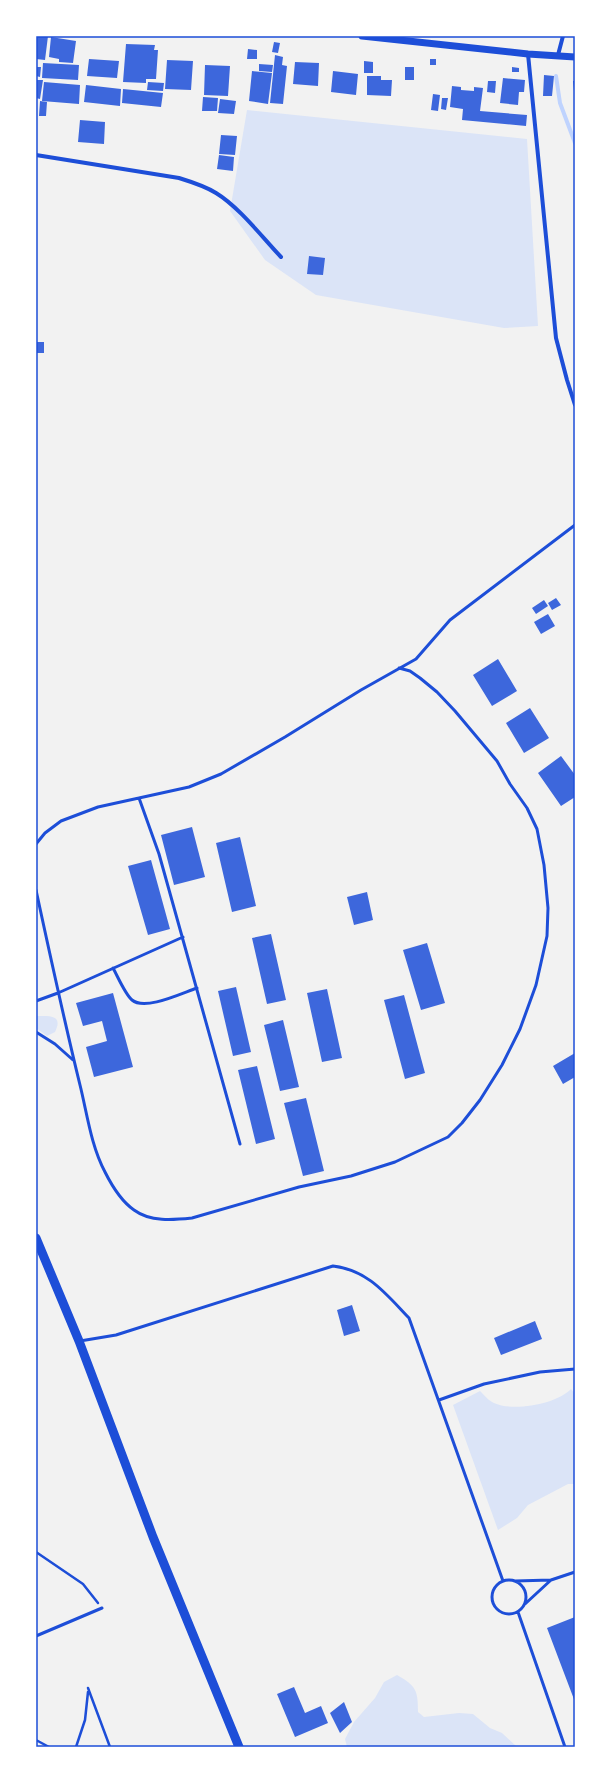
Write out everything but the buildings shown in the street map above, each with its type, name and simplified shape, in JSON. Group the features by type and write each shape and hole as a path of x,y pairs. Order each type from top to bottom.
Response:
{"main road":[{"path":"36,1238 79,1342 153,1536 239,1747"}],"street":[{"path":"362,36 416,39 528,54 575,57"},
{"path":"558,56 563,36"},
{"path":"528,54 556,338 566,380 575,405"},
{"path":"36,155 179,178 202,186 217,194 239,213 281,257"}],"lane":[{"path":"36,844 45,833 61,822 98,807 189,787 221,774 416,659 450,620 575,525"},
{"path":"36,890 58,993 94,1140 104,1171 122,1199 134,1210 151,1218 175,1220 192,1218 299,1187 351,1176 395,1162 428,1148 448,1137 462,1123 480,1100 502,1066 520,1029 536,985 546,936 548,908 544,865 537,829 527,808 510,784 497,761 437,692 410,671 399,668"},
{"path":"139,798 159,854 240,1144"},
{"path":"36,1001 58,993 182,937"},
{"path":"113,968 132,1000 140,1005 149,1004 197,988"},
{"path":"36,1032 55,1044 74,1060"},
{"path":"79,1342 116,1335 333,1266 348,1268 363,1275 384,1291 409,1318 504,1581"},
{"path":"439,1400 484,1384 540,1372 575,1369"},
{"path":"551,1580 518,1612 510,1615 502,1614 493,1604 491,1597 493,1590 497,1585 504,1581 551,1580 575,1572"},
{"path":"515,1581 525,1590 525,1604"},
{"path":"36,1636 102,1608"},
{"path":"518,1612 565,1747"}],"path":[{"path":"36,1552 83,1584 102,1608"},
{"path":"76,1747 85,1720 88,1688"},
{"path":"88,1692 110,1747"},
{"path":"36,1740 49,1747"}],"shaded area":[{"path":"247,110 527,139 538,326 504,328 316,295 265,260 230,211"},
{"path":"36,1016 50,1016 56,1019 58,1022 55,1032 47,1036 36,1028"},
{"path":"571,1389 575,1394 575,1484 568,1484 528,1505 517,1518 498,1530 453,1405 480,1391 492,1402 502,1406 512,1407 534,1405 556,1399"},
{"path":"397,1675 408,1682 415,1689 418,1712 424,1717 459,1713 473,1714 490,1728 502,1733 517,1747 347,1747 345,1739 354,1722 375,1698 384,1682"}],"waterway":[{"path":"556,76 560,103 575,143"}]}
